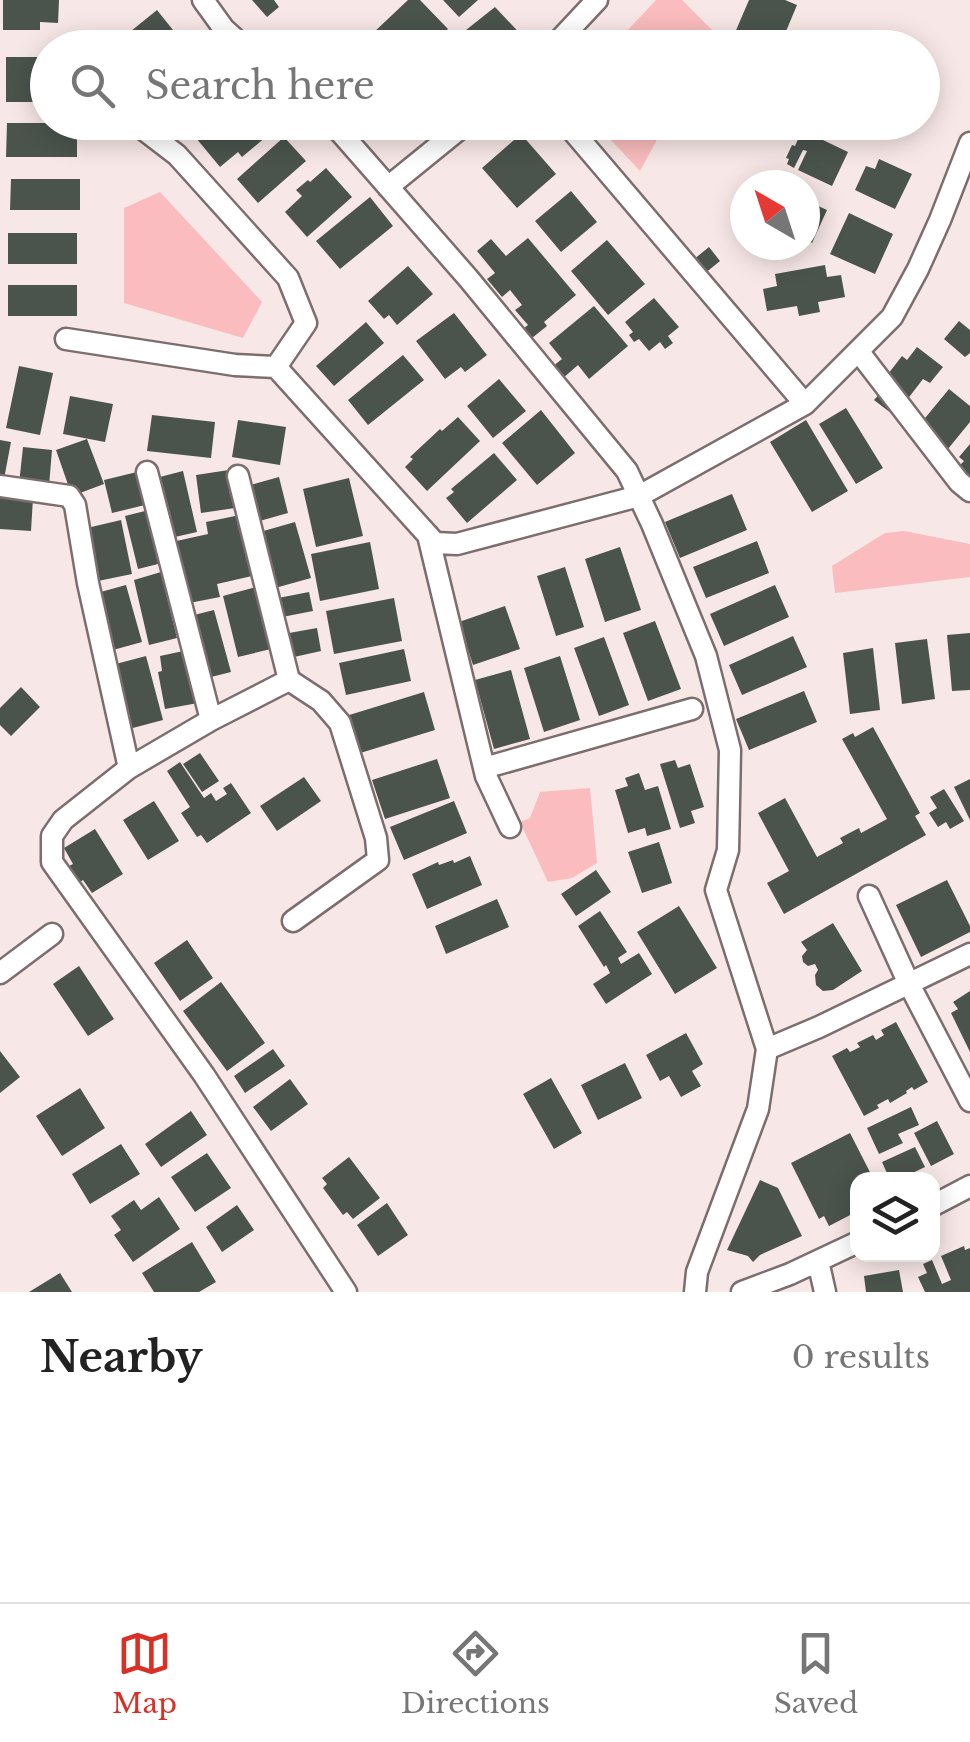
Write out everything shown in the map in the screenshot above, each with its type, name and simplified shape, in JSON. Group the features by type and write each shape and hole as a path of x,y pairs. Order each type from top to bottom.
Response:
{"street":[{"path":"203,0 225,30"},
{"path":"569,30 597,0"},
{"path":"157,140 177,155 288,278 306,323 276,367"},
{"path":"347,140 468,278 627,471 706,656 730,750 728,850 716,890 767,1049 758,1109 697,1272 695,1292"},
{"path":"388,187 446,140"},
{"path":"580,140 805,404"},
{"path":"66,339 276,367 436,543 457,544 639,496 805,404 892,317 940,220 970,143"},
{"path":"858,352 970,491"},
{"path":"147,472 212,720"},
{"path":"238,476 289,680 321,701 340,723 376,838 378,860 294,921"},
{"path":"0,486 69,496 75,505 129,768"},
{"path":"428,535 484,768 510,827"},
{"path":"289,680 129,768 64,820 52,836 52,862 204,1075 346,1292"},
{"path":"484,768 692,709"},
{"path":"869,896 909,984 970,1101"},
{"path":"0,973 52,934"},
{"path":"767,1049 970,954"},
{"path":"940,1202 970,1186"},
{"path":"742,1292 850,1246"},
{"path":"818,1261 826,1292"}],"shaded area":[{"path":"656,0 682,0 712,30 628,30"},
{"path":"611,140 657,140 640,171"},
{"path":"160,192 262,302 243,338 124,303 124,208"},
{"path":"904,531 970,544 970,577 835,593 832,566 885,533"},
{"path":"590,788 597,863 572,878 548,882 520,822 530,818 540,792"}],"building":[{"path":"3,0 59,0 58,23 40,22 40,30 3,30"},
{"path":"252,0 274,0 279,7 267,17"},
{"path":"408,0 420,0 448,29 447,30 376,30"},
{"path":"443,0 478,0 459,17"},
{"path":"749,0 785,0 797,5 787,30 736,30"},
{"path":"495,7 517,30 466,30"},
{"path":"157,10 173,30 132,30"},
{"path":"6,57 30,57 30,102 6,102"},
{"path":"7,123 30,123 30,140 77,140 77,157 6,157"},
{"path":"198,140 262,140 242,157 238,152 220,167"},
{"path":"281,140 287,140 306,161 258,203 237,179"},
{"path":"514,140 526,140 556,174 517,208 482,168"},
{"path":"798,140 823,140 848,152 832,186 820,180 820,170 798,170 807,151 803,150 794,168 787,164 792,145"},
{"path":"879,159 912,174 895,209 855,190 866,166 875,169"},
{"path":"326,168 352,197 307,237 285,212 302,196 296,190"},
{"path":"11,179 80,179 80,210 10,210"},
{"path":"571,191 597,222 561,252 535,221"},
{"path":"370,197 393,226 340,269 316,241"},
{"path":"820,207 827,210 820,225"},
{"path":"849,213 893,234 875,274 830,254"},
{"path":"8,233 77,233 77,264 8,264"},
{"path":"528,238 576,295 527,342 519,332 528,325 515,310 522,305 510,290 502,297 487,279 495,273 477,251 491,239 506,256"},
{"path":"607,240 645,284 608,315 571,271"},
{"path":"709,247 720,261 704,274 693,260"},
{"path":"825,265 827,277 841,275 845,297 818,302 820,312 799,316 797,306 767,311 763,289 777,286 775,274"},
{"path":"408,266 433,294 397,325 389,315 384,319 368,301"},
{"path":"8,285 77,285 77,316 8,316"},
{"path":"654,298 679,327 668,336 673,343 665,349 660,342 649,351 639,339 634,342 629,335 633,332 625,322"},
{"path":"594,306 628,346 589,379 578,365 562,379 552,367 562,359 549,343"},
{"path":"454,313 487,355 465,372 461,367 445,379 416,341"},
{"path":"959,321 970,330 970,353 965,357 944,339"},
{"path":"366,322 384,343 334,386 316,366"},
{"path":"917,347 943,367 930,383 923,379 903,405 900,420 874,400 883,390 878,387 902,356 907,360"},
{"path":"403,355 424,380 368,425 348,400"},
{"path":"19,366 53,373 40,435 6,428"},
{"path":"499,379 526,411 493,438 467,406"},
{"path":"949,389 970,406 970,422 943,455 921,423"},
{"path":"70,396 113,404 105,442 63,434"},
{"path":"846,408 883,468 856,484 819,424"},
{"path":"541,410 575,453 537,485 502,443"},
{"path":"152,415 215,422 211,458 147,451"},
{"path":"458,417 480,441 427,491 405,467 413,459 410,457"},
{"path":"238,420 286,427 280,465 232,457"},
{"path":"806,420 848,491 812,512 770,442"},
{"path":"87,439 104,484 72,496 56,450"},
{"path":"0,440 11,442 4,479 0,478"},
{"path":"970,444 970,479 957,468 964,461 959,457"},
{"path":"23,447 52,450 49,486 19,484"},
{"path":"494,453 517,480 467,523 446,498 454,492 451,489"},
{"path":"229,470 235,508 201,513 196,475"},
{"path":"141,471 149,504 112,513 104,480"},
{"path":"183,471 197,532 166,539 152,479"},
{"path":"279,477 288,513 256,522 247,486"},
{"path":"349,478 363,536 316,547 303,489"},
{"path":"732,494 747,530 680,558 665,522"},
{"path":"0,495 33,498 31,531 0,529"},
{"path":"149,510 162,563 138,569 125,516"},
{"path":"240,515 252,576 217,584 220,597 184,604 172,542 208,534 206,522"},
{"path":"121,520 132,574 98,581 87,528"},
{"path":"295,522 311,578 275,588 260,532"},
{"path":"757,541 769,573 706,598 693,567"},
{"path":"370,542 379,589 320,601 311,554"},
{"path":"620,547 641,610 605,622 585,559"},
{"path":"565,567 584,627 556,636 537,576"},
{"path":"161,572 177,638 149,645 134,580"},
{"path":"126,585 142,642 113,650 97,593"},
{"path":"775,585 789,617 724,646 710,614"},
{"path":"256,587 271,649 238,657 223,596"},
{"path":"309,592 313,611 277,618 273,599"},
{"path":"394,598 402,641 334,654 326,611"},
{"path":"505,606 520,649 473,665 459,622"},
{"path":"214,610 231,672 203,679 186,617"},
{"path":"655,621 681,689 648,701 623,633"},
{"path":"317,628 321,651 294,657 289,633"},
{"path":"970,633 970,690 952,691 947,635"},
{"path":"793,636 807,667 742,695 729,665"},
{"path":"604,637 629,705 599,716 574,648"},
{"path":"927,639 935,699 902,704 895,643"},
{"path":"873,648 880,710 850,714 843,653"},
{"path":"404,649 411,681 346,695 339,663"},
{"path":"188,650 198,703 165,709 158,672 162,671 160,656"},
{"path":"146,656 163,720 129,729 112,665"},
{"path":"560,656 580,720 544,732 524,668"},
{"path":"511,670 530,739 494,749 475,680"},
{"path":"21,687 40,707 11,736 0,725 0,708"},
{"path":"804,691 817,722 749,750 736,719"},
{"path":"424,692 435,730 357,754 346,716"},
{"path":"873,727 920,813 915,816 926,835 784,914 767,883 789,871 758,813 785,798 817,857 843,843 840,838 859,828 861,833 887,819 842,739"},
{"path":"200,753 219,781 202,792 183,764"},
{"path":"437,759 450,798 385,819 372,780"},
{"path":"675,760 678,768 690,764 704,807 691,811 695,823 680,828 660,764"},
{"path":"180,762 204,798 211,793 216,801 227,794 223,788 231,783 251,813 207,843 201,835 197,837 181,813 190,807 167,771"},
{"path":"639,773 645,790 658,786 671,829 647,836 645,828 628,833 615,790 628,786 625,778"},
{"path":"304,777 321,801 277,831 260,806"},
{"path":"970,779 970,820 954,787"},
{"path":"944,789 964,821 950,829 946,822 938,827 929,813 937,808 930,797"},
{"path":"154,801 179,841 148,860 123,820"},
{"path":"454,801 467,833 404,860 390,827"},
{"path":"95,829 123,874 92,893 83,880 77,884 67,867 73,864 64,848"},
{"path":"659,842 672,883 642,893 628,852"},
{"path":"470,856 482,885 427,909 412,874 438,862 454,863"},
{"path":"596,870 611,892 576,916 561,894"},
{"path":"947,880 970,932 921,957 896,905"},
{"path":"497,899 509,927 446,954 435,926"},
{"path":"679,906 717,968 675,994 637,932"},
{"path":"600,911 627,952 618,958 621,964 639,953 652,974 606,1004 593,984 610,973 578,926"},
{"path":"833,923 862,971 833,990 823,991 816,985 815,964 808,966 803,962 807,950 801,942"},
{"path":"187,940 213,978 180,1001 154,963"},
{"path":"79,966 114,1019 88,1036 53,984"},
{"path":"221,982 265,1043 227,1071 183,1011"},
{"path":"970,991 970,1052 951,1013 958,1009 953,1002"},
{"path":"896,1022 928,1082 914,1090 912,1087 890,1103 888,1099 864,1116 832,1056 847,1048 850,1052 860,1047 857,1043 873,1035 876,1040 884,1035 881,1030"},
{"path":"686,1033 703,1064 692,1071 701,1086 681,1097 669,1076 660,1081 646,1055"},
{"path":"273,1049 285,1066 245,1093 234,1076"},
{"path":"0,1051 20,1077 0,1093"},
{"path":"625,1063 642,1098 598,1120 581,1085"},
{"path":"551,1078 582,1133 554,1149 523,1094"},
{"path":"290,1079 308,1104 271,1131 253,1107"},
{"path":"80,1088 105,1128 62,1156 36,1116"},
{"path":"911,1107 919,1125 898,1134 903,1143 879,1154 867,1128"},
{"path":"191,1111 207,1135 161,1167 145,1144"},
{"path":"937,1121 954,1154 931,1166 914,1133"},
{"path":"850,1133 870,1172 850,1172 850,1215 829,1226 824,1216 819,1219 791,1163"},
{"path":"121,1144 140,1174 90,1204 72,1174"},
{"path":"915,1147 925,1167 915,1172 886,1172 882,1162"},
{"path":"207,1153 231,1188 195,1212 171,1177"},
{"path":"349,1157 380,1198 353,1219 347,1212 343,1215 323,1188 327,1184 322,1178"},
{"path":"760,1180 778,1188 802,1236 753,1262 748,1256 727,1250"},
{"path":"159,1197 180,1229 133,1262 114,1235 121,1230 111,1216 134,1200 141,1210"},
{"path":"387,1203 408,1235 378,1256 357,1225"},
{"path":"237,1205 254,1230 222,1252 206,1227"},
{"path":"192,1242 216,1282 199,1292 154,1292 142,1273"},
{"path":"964,1246 965,1250 970,1248 970,1292 925,1292 918,1277 927,1273 923,1264 933,1262 942,1284 951,1280 941,1256"},
{"path":"899,1270 903,1292 866,1292 864,1276"},
{"path":"60,1273 72,1292 29,1292"}]}
